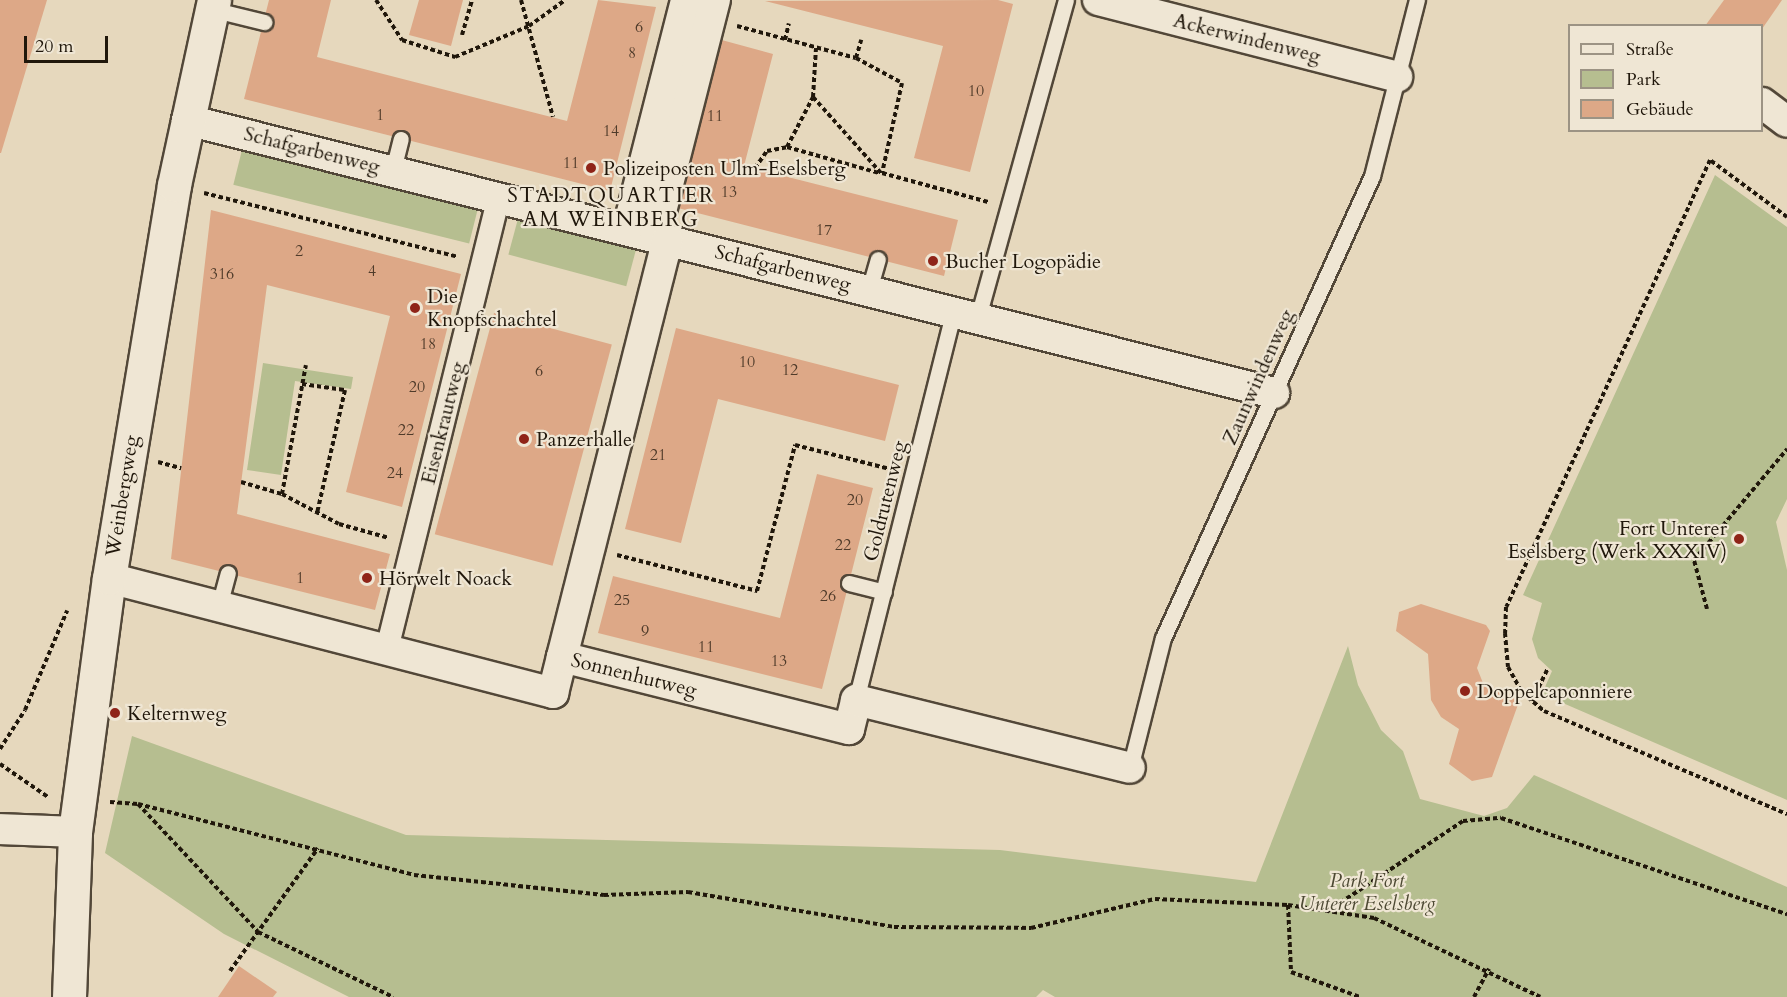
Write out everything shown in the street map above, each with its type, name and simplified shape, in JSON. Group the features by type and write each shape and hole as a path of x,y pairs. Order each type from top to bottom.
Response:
{"street":[{"path":"562,657 590,548 650,234 686,0"},
{"name":"Ackerwindenweg","path":"1098,0 1397,76"},
{"name":"Weinbergweg","path":"69,997 77,816 109,578 174,185 212,5"},
{"path":"650,234 712,9"},
{"path":"1763,104 1787,122"},
{"name":"Schafgarbenweg","path":"187,120 650,234 1274,393"},
{"name":"Eisenkrautweg","path":"387,650 499,197"},
{"name":"Sonnenhutweg","path":"109,578 553,693 562,657 849,729 856,700"},
{"path":"856,700 1130,768"},
{"path":"0,829 77,816"}],"lane":[{"name":"Goldrutenweg","path":"856,700 884,592 966,314 1009,207 1066,0"},
{"name":"Zaunwindenweg","path":"1130,768 1163,638 1372,176 1417,0"},
{"path":"212,5 264,22"},
{"path":"393,170 401,139"},
{"path":"869,290 878,259"},
{"path":"219,606 228,573"},
{"path":"849,583 884,592"}],"path":[{"path":"376,0 402,40 455,57 529,26 564,0"},
{"path":"462,35 472,0"},
{"path":"521,0 553,117"},
{"path":"712,9 785,40 856,58 902,83 882,173"},
{"path":"785,40 789,23"},
{"path":"856,58 861,40"},
{"path":"787,147 813,97 816,48"},
{"path":"813,97 882,173"},
{"path":"755,168 766,151 787,147 1009,207"},
{"path":"1787,217 1710,160 1506,607 1508,667 1532,701 1544,711 1787,814"},
{"path":"174,185 483,264"},
{"path":"282,494 306,365"},
{"path":"302,384 345,390 317,513"},
{"path":"590,548 757,591 795,445 879,466"},
{"path":"1707,609 1694,560 1787,449"},
{"path":"241,482 282,494 317,513 413,544"},
{"path":"0,748 25,710 67,611"},
{"path":"1532,701 1548,668"},
{"path":"0,764 77,816 138,804 318,848 414,875 604,895 688,892 894,927 1031,928 1155,899 1288,905 1374,918 1489,969 1540,997"},
{"path":"138,804 258,932 393,997"},
{"path":"1328,912 1463,821 1502,818 1787,914"},
{"path":"230,970 318,848"},
{"path":"1288,905 1291,972 1360,997"},
{"path":"1474,997 1489,969"}],"green space":[{"path":"243,146 479,205 469,244 233,185"},
{"path":"1715,175 1787,227 1787,499 1776,522 1787,570 1787,800 1542,694 1552,671 1538,658 1532,639 1542,603 1523,595"},
{"path":"519,215 637,247 626,286 508,255"},
{"path":"263,363 353,377 351,389 295,381 281,475 247,470"},
{"name":"Park Fort Unterer Eselsberg","path":"1348,646 1358,685 1381,730 1403,751 1420,799 1484,816 1507,808 1534,775 1787,887 1787,997 1055,997 1043,990 1036,997 349,997 224,934 105,853 132,736 406,835 1000,850 1256,882"}],"building":[{"path":"0,0 47,0 1,153 0,153"},
{"path":"269,0 331,0 317,57 567,121 598,0 656,7 610,191 244,99"},
{"path":"419,0 463,0 451,46 409,35"},
{"path":"998,0 1013,4 970,172 914,158 943,46 765,1"},
{"path":"1724,0 1782,0 1763,28 1763,24 1706,24"},
{"path":"718,39 773,54 744,166 958,220 944,276 674,207"},
{"path":"211,210 461,274 402,507 346,492 390,316 267,285 237,514 390,554 375,610 171,559"},
{"name":"Panzerhalle","path":"494,313 612,345 553,566 435,534"},
{"path":"676,328 899,385 885,441 718,399 681,543 625,529"},
{"path":"817,474 873,488 822,689 598,633 613,576 780,618"},
{"name":"Doppelcaponniere","path":"1421,604 1486,625 1490,631 1477,668 1483,683 1520,699 1492,777 1472,781 1449,764 1459,729 1441,717 1431,700 1428,654 1396,631 1399,612"},
{"path":"239,966 277,992 273,997 218,997"}],"place":[{"name":"Polizeiposten Ulm-Eselsberg","path":"591,168"},
{"name":"Bucher Logopädie","path":"933,261"},
{"name":"Die Knopfschachtel","path":"415,308"},
{"name":"Panzerhalle","path":"524,439"},
{"name":"Fort Unterer Eselsberg (Werk XXXIV)","path":"1739,539"},
{"name":"Hörwelt Noack","path":"367,578"},
{"name":"Doppelcaponniere","path":"1465,691"},
{"name":"Kelternweg","path":"115,713"}],"district":[{"name":"STADTQUARTIER AM WEINBERG","path":"611,208"}]}
